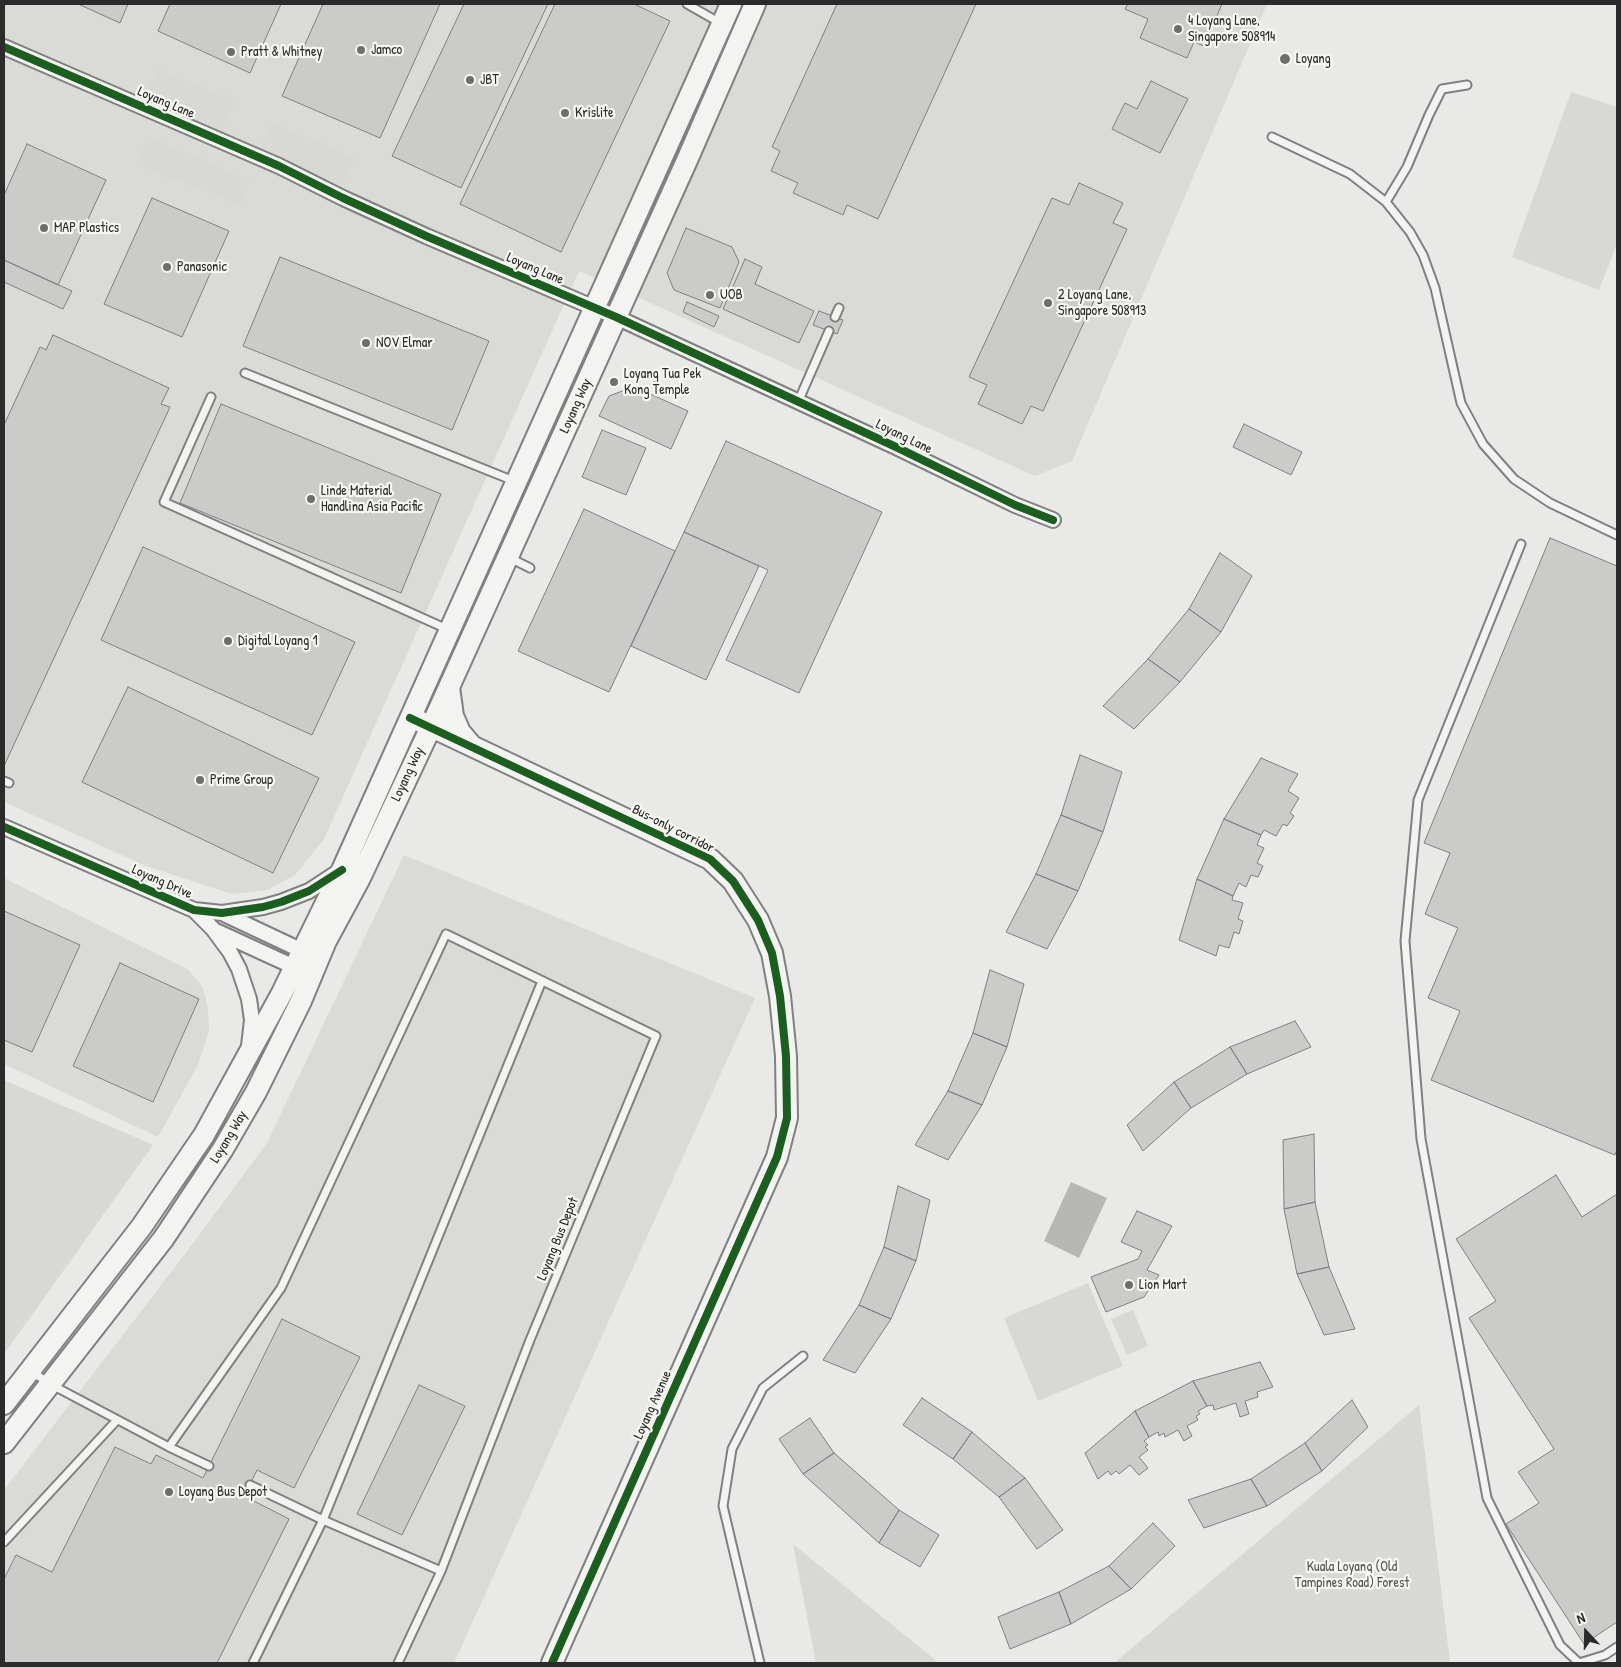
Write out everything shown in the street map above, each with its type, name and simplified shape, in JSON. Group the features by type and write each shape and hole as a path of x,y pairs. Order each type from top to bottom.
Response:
{"main road":[{"name":"Loyang Way","path":"4,1443 164,1238 223,1149 256,1092 342,870 731,4"},
{"name":"Loyang Way","path":"4,1404 142,1226 204,1134 248,1057 307,963 326,941 360,878 508,557 688,158 755,4"},
{"path":"449,687 453,716 460,732 472,746"},
{"name":"Bus-only corridor","path":"410,718 431,726 680,845 698,868 723,888 749,923 763,955 772,997 776,1057 777,1157"},
{"name":"Loyang Avenue","path":"552,1663 777,1157"}],"street":[{"name":"Loyang Lane","path":"4,47 246,150 426,236 616,317 896,447 1015,505 1053,520"},
{"name":"Loyang Drive","path":"4,827 194,910 222,913 263,907 309,891 342,870"},
{"name":"Loyang Drive","path":"194,910 213,929 230,952 245,984 252,1020 248,1057"},
{"name":"Loyang Drive","path":"222,913 307,963"},
{"name":"Loyang Drive","path":"213,929 307,963"}],"lane":[{"path":"687,4 722,24"},
{"path":"1386,202 1407,167 1442,89 1467,85"},
{"path":"1272,136 1350,174 1386,202 1410,232 1423,255 1435,288 1461,403 1483,444 1514,479 1550,503 1617,535"},
{"path":"835,317 839,308"},
{"path":"798,402 829,331"},
{"path":"245,373 517,482"},
{"path":"211,397 164,502 450,630"},
{"path":"1521,544 1418,800 1405,941 1421,1139 1486,1498 1560,1644 1579,1663 1605,1655 1617,1647"},
{"path":"508,557 530,568"},
{"name":"Loyang Bus Depot","path":"168,1447 281,1288 446,934 656,1036 530,1340 441,1571 398,1663"},
{"path":"253,1663 323,1520 542,981"},
{"path":"760,1663 724,1506 732,1449 763,1388 803,1356"},
{"path":"30,1370 50,1384 168,1447 208,1466"},
{"path":"4,1542 117,1420"},
{"path":"250,1485 323,1520 441,1571"}],"shaded area":[{"path":"4,4 1267,4 1072,461 1035,476 579,271 324,839 295,875 267,890 232,894 146,866 4,802"},
{"name":"Loyang Bus Depot","path":"404,855 755,998 454,1663 4,1663 4,1490 185,1254 267,1143"},
{"path":"4,878 189,970 203,988 208,1008 209,1031 198,1065 158,1137 4,1064"},
{"path":"1071,1182 1107,1198 1079,1258 1044,1241"}],"green space":[{"path":"158,71 236,100 222,131 143,99"},
{"path":"1571,92 1617,107 1617,244 1599,290 1512,257"},
{"path":"272,123 354,157 343,185 261,151"},
{"path":"148,137 249,180 242,205 136,165"},
{"path":"4,1080 153,1145 4,1354"},
{"path":"1088,1283 1123,1366 1038,1401 1004,1318"},
{"path":"1133,1310 1148,1346 1127,1355 1111,1319"},
{"name":"Kuala Loyang (Old Tampines Road) Forest","path":"1419,1405 1450,1663 1114,1663"},
{"path":"793,1544 939,1663 816,1663"}],"building":[{"path":"78,4 128,4 120,23"},
{"name":"Pratt & Whitney","path":"170,4 281,4 250,73 158,31"},
{"name":"Jamco","path":"323,4 440,4 380,138 282,96"},
{"name":"JBT","path":"464,4 548,4 461,188 392,156"},
{"name":"Krislite","path":"555,4 634,4 670,21 561,252 460,204"},
{"path":"837,4 976,4 878,219 847,205 843,215 793,193 798,183 771,171 780,151 772,147"},
{"name":"4 Loyang Lane, Singapore 508914","path":"1128,4 1222,4 1204,46 1194,42 1187,58 1140,38 1148,19 1125,9"},
{"path":"1151,81 1188,99 1160,153 1112,129 1125,103 1137,109"},
{"name":"MAP Plastics","path":"27,144 106,180 58,285 4,260 4,195"},
{"name":"2 Loyang Lane, Singapore 508913","path":"1079,183 1123,203 1113,223 1127,229 1043,411 1031,406 1022,424 978,404 987,385 969,377 1052,198 1069,205"},
{"name":"Panasonic","path":"152,198 229,231 182,337 104,304"},
{"path":"686,228 732,247 739,262 720,308 674,290 667,273"},
{"name":"NOV Elmar","path":"280,257 489,341 452,430 243,346"},
{"path":"745,259 762,267 755,284 814,311 799,343 723,309"},
{"path":"4,260 72,291 63,309 4,282"},
{"path":"687,302 719,316 714,327 683,312"},
{"path":"819,311 843,320 837,334 813,325"},
{"path":"53,335 169,388 161,404 170,407 4,766 4,425 40,347 46,350"},
{"path":"628,384 688,411 671,449 599,416 609,396 625,390"},
{"name":"Linde Material Handlina Asia Pacific","path":"221,404 441,494 401,593 180,503"},
{"path":"1244,424 1302,452 1291,475 1233,447"},
{"path":"602,430 646,448 626,495 582,477"},
{"path":"726,441 882,512 799,693 726,660 768,570 684,532"},
{"path":"584,509 675,551 609,692 518,651"},
{"path":"684,532 759,566 706,680 631,646"},
{"path":"1550,538 1617,566 1617,1150 1615,1155 1431,1080 1460,1011 1428,998 1458,928 1425,914 1450,853 1424,843"},
{"name":"Digital Loyang 1","path":"143,547 355,642 312,735 101,640"},
{"path":"1220,553 1252,576 1221,632 1189,609"},
{"path":"1189,609 1221,632 1180,682 1148,659"},
{"path":"1148,659 1180,682 1134,729 1103,706"},
{"name":"Prime Group","path":"128,687 319,778 273,873 82,782"},
{"path":"1080,755 1122,772 1103,832 1061,815"},
{"path":"1261,758 1298,774 1288,791 1299,798 1290,813 1294,816 1287,826 1283,824 1276,836 1264,830 1261,835 1224,819"},
{"path":"1061,815 1103,832 1078,891 1036,874"},
{"path":"1224,819 1261,835 1257,845 1264,848 1257,863 1263,866 1258,877 1251,875 1246,887 1239,883 1233,896 1197,879"},
{"path":"1036,874 1078,891 1047,949 1006,932"},
{"path":"1197,879 1233,896 1232,900 1243,903 1238,919 1243,921 1239,934 1234,932 1229,948 1219,945 1216,956 1179,940"},
{"path":"4,911 80,945 32,1052 4,1040"},
{"path":"120,963 199,999 153,1102 73,1066"},
{"path":"990,970 1024,984 1007,1047 973,1033"},
{"path":"1295,1021 1311,1047 1247,1074 1230,1047"},
{"path":"973,1033 1007,1047 982,1105 948,1091"},
{"path":"1230,1047 1247,1074 1191,1108 1174,1082"},
{"path":"1174,1082 1191,1108 1143,1151 1127,1125"},
{"path":"948,1091 982,1105 948,1160 915,1145"},
{"path":"1314,1134 1315,1202 1284,1209 1283,1140"},
{"path":"1556,1175 1582,1217 1617,1194 1617,1622 1584,1644 1506,1524 1539,1503 1518,1472 1554,1449 1469,1318 1496,1301 1456,1239"},
{"path":"898,1186 930,1200 916,1261 884,1247"},
{"path":"1315,1202 1329,1267 1297,1274 1284,1209"},
{"path":"1137,1211 1172,1226 1147,1270 1159,1275 1144,1297 1106,1312 1091,1277 1138,1259 1142,1251 1121,1242"},
{"path":"884,1247 916,1261 891,1319 859,1305"},
{"path":"1329,1267 1355,1329 1324,1335 1297,1274"},
{"path":"859,1305 891,1319 855,1373 823,1360"},
{"name":"Loyang Bus Depot","path":"282,1319 360,1357 294,1488 257,1470 244,1496 289,1519 217,1663 4,1663 4,1579 16,1555 52,1572 115,1447 151,1464 156,1455 203,1478"},
{"path":"1260,1362 1273,1387 1257,1392 1258,1397 1245,1401 1249,1414 1240,1417 1236,1403 1214,1410 1213,1405 1207,1406 1193,1381"},
{"path":"1193,1381 1207,1406 1198,1411 1200,1414 1196,1416 1198,1420 1187,1426 1192,1436 1184,1441 1178,1430 1165,1437 1164,1433 1159,1436 1158,1432 1149,1437 1135,1411"},
{"path":"419,1385 465,1406 402,1535 357,1514"},
{"path":"922,1398 972,1432 953,1459 903,1425"},
{"path":"1352,1400 1368,1427 1322,1471 1305,1443"},
{"path":"1135,1411 1149,1437 1144,1441 1148,1445 1145,1447 1148,1450 1139,1457 1148,1468 1139,1475 1130,1465 1119,1474 1116,1471 1111,1475 1108,1471 1098,1479 1085,1453"},
{"path":"810,1418 834,1453 803,1474 779,1439"},
{"path":"972,1432 1025,1478 999,1497 953,1459"},
{"path":"1305,1443 1322,1471 1267,1506 1251,1479"},
{"path":"834,1453 899,1510 879,1543 803,1474"},
{"path":"1025,1478 1063,1530 1037,1549 999,1497"},
{"path":"1251,1479 1267,1506 1204,1528 1188,1500"},
{"path":"899,1510 939,1535 920,1567 879,1543"},
{"path":"1153,1523 1175,1546 1131,1589 1109,1566"},
{"path":"1109,1566 1131,1589 1071,1624 1059,1592"},
{"path":"1059,1592 1071,1624 1010,1649 998,1617"}],"cycle path":[{"path":"4,47 279,166 426,236 616,317 896,447 1015,505 1053,520"},
{"path":"410,718 710,859 733,881 758,920 772,953 780,996 786,1056 787,1118 777,1157 552,1663"},
{"path":"4,827 194,910 222,913 263,907 309,891 342,870"}],"place":[{"name":"4 Loyang Lane, Singapore 508914","path":"1178,29"},
{"name":"Jamco","path":"361,50"},
{"name":"Pratt & Whitney","path":"231,52"},
{"name":"Loyang","path":"1285,59"},
{"name":"JBT","path":"470,80"},
{"name":"Krislite","path":"565,113"},
{"name":"MAP Plastics","path":"44,228"},
{"name":"Panasonic","path":"167,267"},
{"name":"UOB","path":"710,295"},
{"name":"2 Loyang Lane, Singapore 508913","path":"1048,303"},
{"name":"NOV Elmar","path":"366,343"},
{"name":"Loyang Tua Pek Kong Temple","path":"614,382"},
{"name":"Linde Material Handlina Asia Pacific","path":"311,499"},
{"name":"Digital Loyang 1","path":"228,641"},
{"name":"Prime Group","path":"200,780"},
{"name":"Lion Mart","path":"1129,1285"},
{"name":"Loyang Bus Depot","path":"169,1492"}]}
